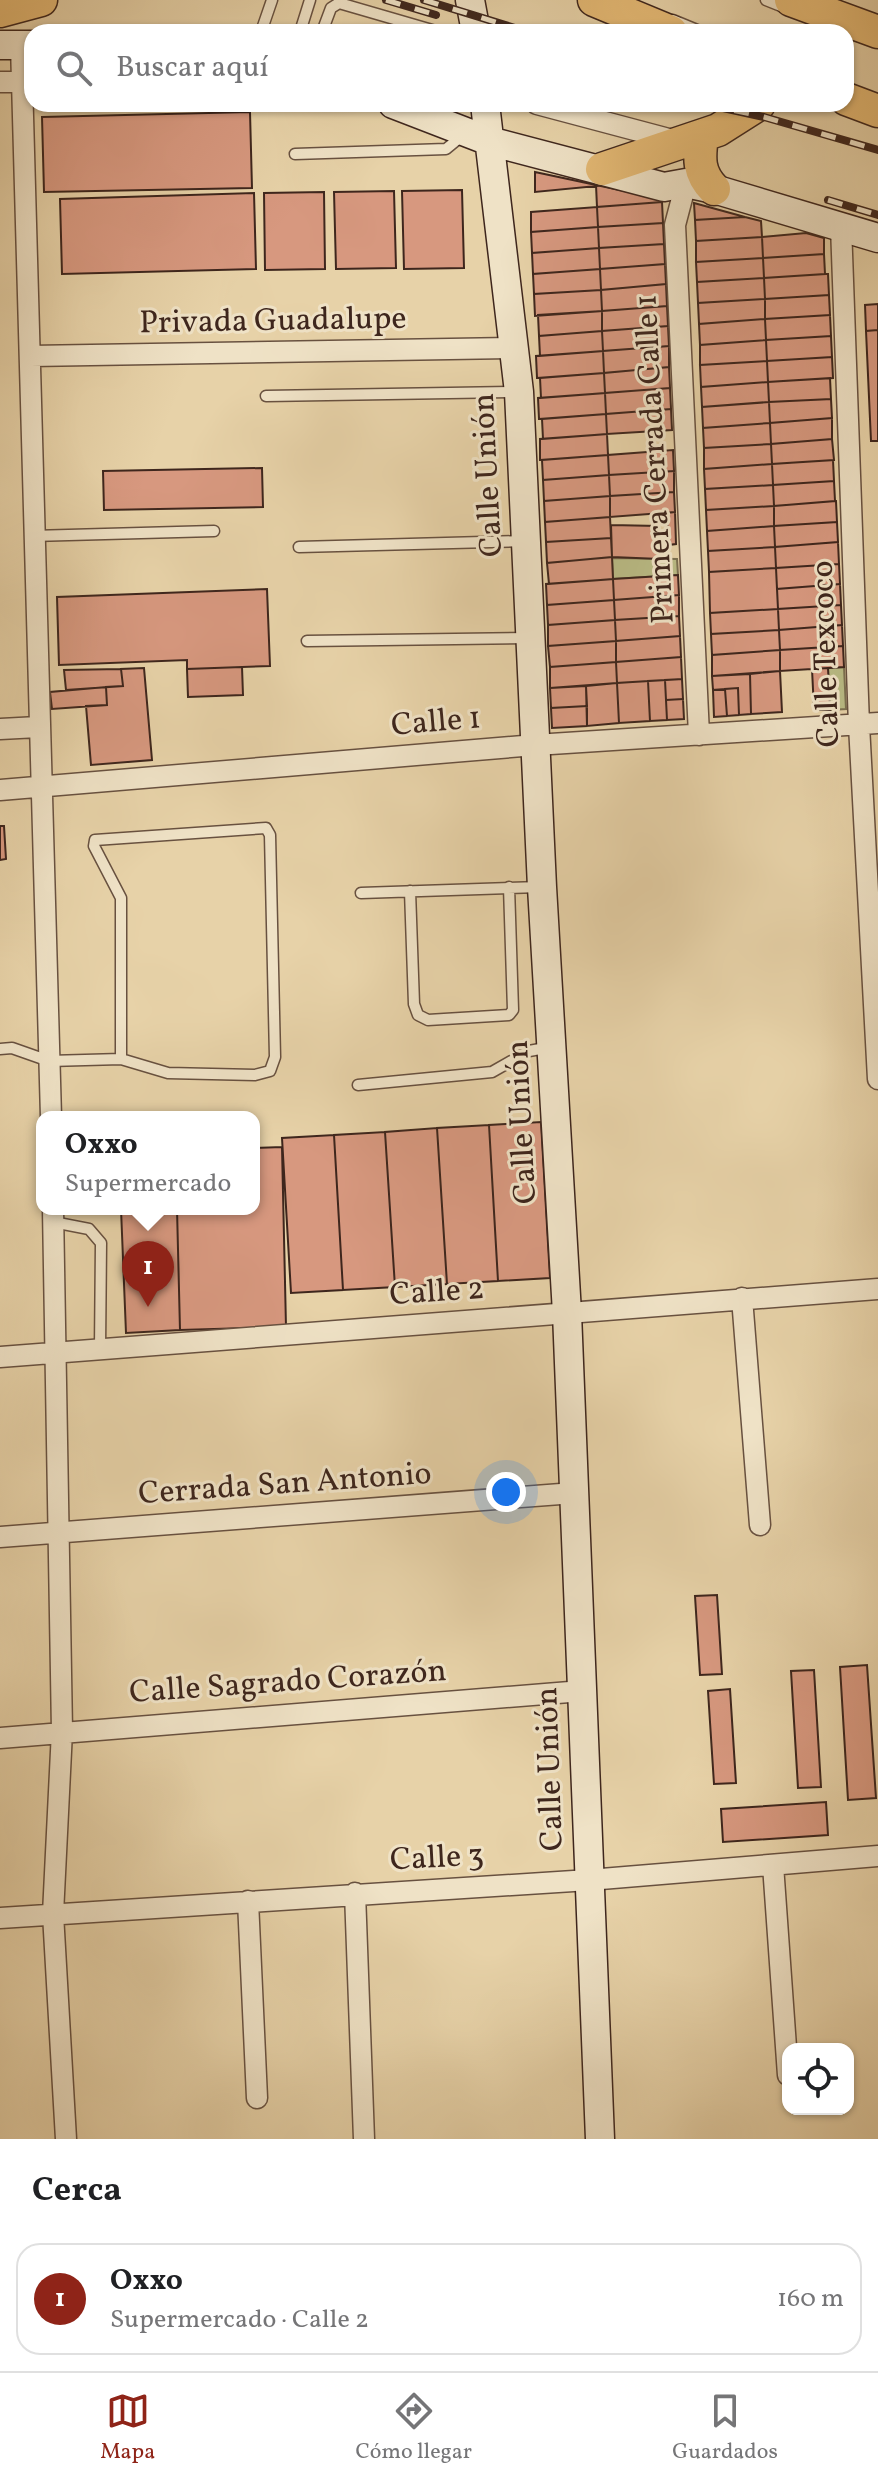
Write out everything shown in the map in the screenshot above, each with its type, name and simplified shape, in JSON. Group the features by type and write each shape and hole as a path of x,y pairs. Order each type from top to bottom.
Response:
{"main road":[{"path":"0,11 41,0"},
{"path":"594,0 652,24"},
{"path":"807,11 851,24"},
{"path":"854,25 878,32"},
{"path":"854,102 878,111"},
{"path":"602,169 693,139 733,123 748,112"},
{"path":"693,139 700,186"}],"street":[{"path":"470,0 474,24"},
{"path":"18,45 23,82 31,356 32,536 51,1111"},
{"path":"0,82 23,82"},
{"path":"413,112 476,137 664,187 700,186 878,238"},
{"name":"Calle Unión","path":"483,112 476,137 516,348 519,392 542,887 567,1313 600,2139"},
{"path":"573,112 693,139"},
{"name":"Primera Cerrada Calle 1","path":"699,735 675,225 700,186"},
{"name":"Calle Texcoco","path":"841,226 868,724 878,1079"},
{"name":"Privada Guadalupe","path":"31,356 516,348"},
{"name":"Calle 1","path":"0,790 535,745 868,724"},
{"path":"0,729 38,727"},
{"path":"53,1216 58,1353 62,1731 53,1914 66,2139"},
{"name":"Calle 2","path":"0,1357 878,1289"},
{"path":"742,1298 760,1525"},
{"name":"Cerrada San Antonio","path":"0,1537 574,1493"},
{"name":"Calle Sagrado Corazón","path":"0,1738 582,1691"},
{"name":"Calle 3","path":"0,1918 589,1880 878,1856"},
{"path":"773,1865 786,2043"},
{"path":"355,1893 364,2139"},
{"path":"248,1901 257,2098"}],"lane":[{"path":"264,24 272,0"},
{"path":"302,24 310,0"},
{"path":"623,0 682,24"},
{"path":"766,0 807,11 838,24"},
{"path":"326,24 331,8 339,3 411,24"},
{"path":"854,31 878,41"},
{"path":"854,90 878,99"},
{"path":"295,154 446,149 476,137"},
{"path":"266,396 519,392"},
{"path":"32,536 214,531"},
{"path":"299,547 527,541"},
{"path":"307,641 531,638"},
{"path":"0,1049 12,1048 49,1061 121,1059 168,1073 255,1075 270,1071 275,1057 275,1042 270,848 266,828 95,840 94,846 121,898 121,1059"},
{"path":"410,891 414,1004 418,1015 428,1020 509,1015 513,1010 509,887"},
{"path":"361,893 542,887"},
{"path":"358,1085 492,1072 529,1051 553,1047"},
{"path":"53,1216 89,1229 101,1243 100,1349"}],"green space":[{"path":"612,558 677,559 678,575 613,579"},
{"path":"844,667 846,709 830,710 828,668"}],"building":[{"path":"250,112 252,188 44,192 42,117"},
{"path":"535,172 596,185 597,186 535,192"},
{"path":"596,185 663,199 662,202 597,207"},
{"path":"462,190 464,268 404,269 402,191"},
{"path":"394,191 396,268 336,269 334,192"},
{"path":"324,192 325,269 265,270 264,193"},
{"path":"254,193 256,269 62,274 60,199"},
{"path":"662,202 663,223 598,227 597,207"},
{"path":"694,203 745,217 695,220"},
{"path":"597,207 598,227 531,232 531,212"},
{"path":"745,217 761,221 762,237 696,241 695,220"},
{"path":"663,223 664,244 599,248 598,227"},
{"path":"598,227 599,248 532,253 531,232"},
{"path":"806,233 824,238 824,254 763,258 762,237"},
{"path":"762,237 763,258 696,262 696,241"},
{"path":"664,244 665,264 600,269 599,248"},
{"path":"599,248 600,269 533,274 532,253"},
{"path":"824,254 825,274 764,278 763,258"},
{"path":"763,258 764,278 697,282 696,262"},
{"path":"665,264 666,284 601,290 600,269"},
{"path":"600,269 601,290 534,294 533,274"},
{"path":"828,274 829,295 765,299 764,278"},
{"path":"764,278 765,299 698,303 697,282"},
{"path":"666,284 667,306 602,311 601,290"},
{"path":"601,290 602,311 535,316 534,294"},
{"path":"829,295 830,315 765,319 765,299"},
{"path":"765,299 765,319 699,324 698,303"},
{"path":"878,304 878,330 866,331 865,305"},
{"path":"667,306 668,326 602,331 602,311"},
{"path":"602,311 602,331 539,336 538,315"},
{"path":"830,315 831,336 766,340 765,319"},
{"path":"765,319 766,340 700,345 699,324"},
{"path":"668,326 669,346 603,351 602,331"},
{"path":"878,330 878,441 871,441 866,331"},
{"path":"602,331 603,351 540,356 539,336"},
{"path":"831,336 832,357 767,361 766,340"},
{"path":"766,340 767,361 700,365 700,345"},
{"path":"669,346 669,367 604,373 603,351"},
{"path":"603,351 604,373 537,378 536,356"},
{"path":"832,357 833,378 768,382 767,361"},
{"path":"767,361 768,382 701,387 700,365"},
{"path":"669,367 670,388 605,393 604,373"},
{"path":"604,373 605,393 541,398 540,378"},
{"path":"830,378 831,399 769,402 768,382"},
{"path":"768,382 769,402 702,407 701,387"},
{"path":"670,388 671,409 606,414 605,393"},
{"path":"605,393 606,414 539,419 538,398"},
{"path":"831,399 832,418 770,423 769,402"},
{"path":"769,402 770,423 703,428 702,407"},
{"path":"671,409 672,430 607,434 606,414"},
{"path":"606,414 607,434 543,439 542,419"},
{"path":"832,418 832,439 771,444 770,423"},
{"path":"770,423 771,444 704,448 703,428"},
{"path":"607,434 608,455 540,460 540,439"},
{"path":"832,439 834,460 772,464 771,444"},
{"path":"771,444 772,464 704,469 704,448"},
{"path":"673,450 674,471 609,475 608,455"},
{"path":"608,455 609,475 543,480 542,460"},
{"path":"833,460 834,481 773,485 772,464"},
{"path":"772,464 773,485 705,489 704,469"},
{"path":"262,468 263,507 104,510 103,471"},
{"path":"674,471 674,492 610,496 609,475"},
{"path":"609,475 610,496 544,501 543,480"},
{"path":"834,481 835,501 774,506 773,485"},
{"path":"773,485 774,506 706,510 705,489"},
{"path":"674,492 675,512 610,517 610,496"},
{"path":"610,496 610,517 545,522 544,501"},
{"path":"836,501 837,522 774,526 774,506"},
{"path":"774,506 774,526 707,531 706,510"},
{"path":"675,512 676,544 668,545 667,513"},
{"path":"610,517 611,538 546,542 545,522"},
{"path":"837,522 838,542 775,547 774,526"},
{"path":"611,525 658,526 660,559 612,557"},
{"path":"774,526 775,547 708,551 707,531"},
{"path":"611,538 612,557 547,563 546,542"},
{"path":"838,542 839,564 776,568 775,547"},
{"path":"775,547 776,568 709,572 708,551"},
{"path":"612,557 613,579 549,584 547,563"},
{"path":"839,564 840,584 777,589 776,568"},
{"path":"776,568 778,609 710,613 709,572"},
{"path":"678,575 679,595 614,600 613,579"},
{"path":"613,579 614,600 547,605 546,584"},
{"path":"840,584 841,605 778,609 777,589"},
{"path":"267,589 270,666 187,669 187,660 59,665 57,597"},
{"path":"679,595 679,616 615,620 614,600"},
{"path":"614,600 615,620 548,625 547,605"},
{"path":"841,605 842,625 779,630 778,609"},
{"path":"778,609 779,630 711,634 710,613"},
{"path":"679,616 680,636 616,641 615,620"},
{"path":"615,620 616,641 548,646 548,625"},
{"path":"842,625 843,646 780,650 779,630"},
{"path":"779,630 780,650 712,655 711,634"},
{"path":"680,636 681,657 616,662 616,641"},
{"path":"616,641 616,662 550,667 548,646"},
{"path":"843,646 844,667 780,671 780,650"},
{"path":"780,650 780,671 712,676 712,655"},
{"path":"681,657 682,679 617,683 616,662"},
{"path":"616,662 617,683 550,688 550,667"},
{"path":"242,667 243,695 188,697 187,669"},
{"path":"144,668 152,760 91,765 86,706 107,705 106,687 123,686 121,669"},
{"path":"828,668 830,710 814,710 812,669"},
{"path":"121,669 123,686 66,690 64,670"},
{"path":"780,671 782,712 751,714 750,674"},
{"path":"750,674 751,714 739,715 738,688 713,690 712,676"},
{"path":"682,679 683,699 666,700 665,680"},
{"path":"665,680 667,720 650,721 648,681"},
{"path":"648,681 650,721 619,723 617,683"},
{"path":"617,683 619,723 587,726 586,686"},
{"path":"586,686 587,706 551,708 550,688"},
{"path":"106,687 107,705 52,709 50,692"},
{"path":"738,688 739,715 727,716 725,689"},
{"path":"725,689 727,716 714,717 713,690"},
{"path":"683,699 684,719 667,720 666,700"},
{"path":"587,706 587,726 552,728 551,708"},
{"path":"0,826 4,826 6,859 0,860"},
{"path":"541,1122 550,1278 498,1281 489,1125"},
{"path":"489,1125 498,1281 447,1284 437,1128"},
{"path":"437,1128 447,1284 395,1287 385,1132"},
{"path":"385,1132 395,1287 343,1290 334,1135"},
{"path":"334,1135 343,1290 291,1293 282,1138"},
{"path":"282,1147 286,1327 180,1330 177,1215 260,1215 260,1148"},
{"path":"121,1215 177,1215 180,1330 126,1333"},
{"path":"717,1595 722,1674 700,1675 695,1596"},
{"path":"867,1665 876,1798 848,1800 840,1667"},
{"path":"814,1670 821,1787 798,1788 791,1671"},
{"path":"730,1689 736,1783 714,1784 708,1691"},
{"path":"826,1802 828,1835 723,1842 721,1809"}],"railway":[{"path":"386,0 436,15"},
{"path":"424,0 502,24"},
{"path":"741,112 878,150"},
{"path":"828,200 878,215"}],"place":[{"name":"Oxxo","path":"148,1307"}]}
